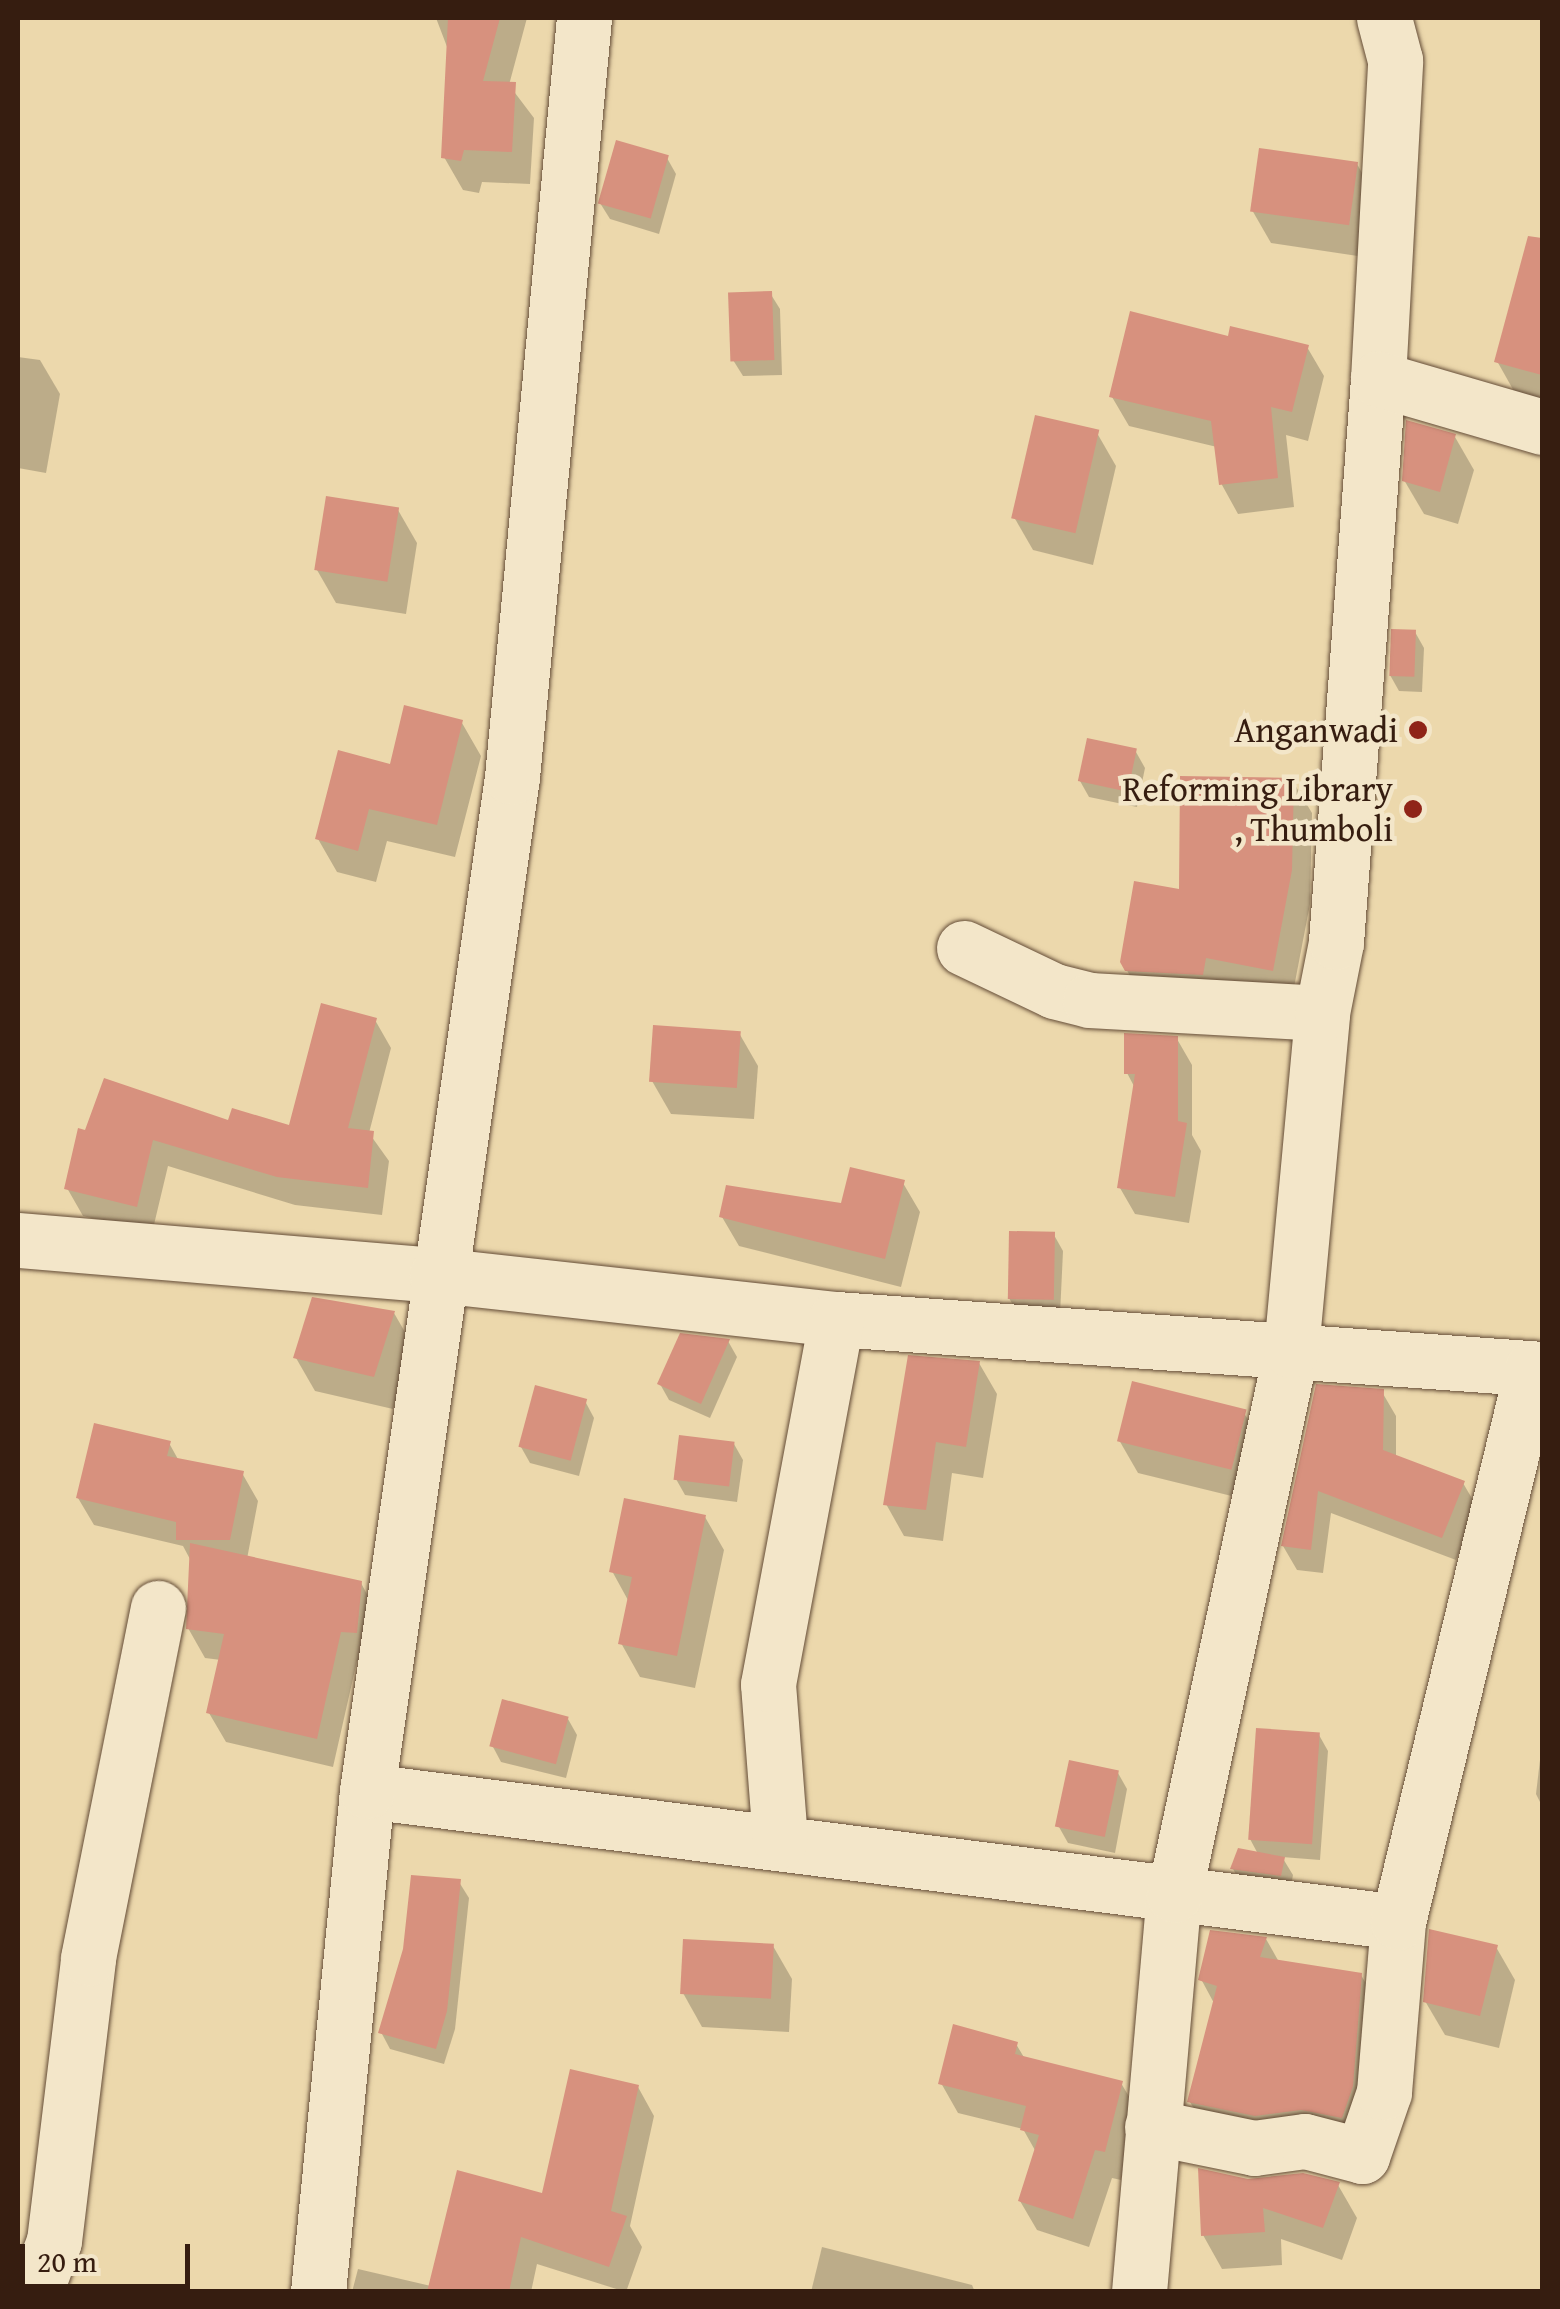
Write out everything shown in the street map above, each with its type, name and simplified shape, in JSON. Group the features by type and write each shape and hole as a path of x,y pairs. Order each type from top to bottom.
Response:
{"street":[{"path":"318,2292 367,1791 437,1275 512,777 584,18"},
{"path":"1138,2292 1174,1895 1291,1350 1322,1014 1336,942 1378,379 1395,60 1384,18"},
{"path":"1378,379 1542,427"},
{"path":"964,948 1054,991 1090,1000 1322,1014"},
{"path":"18,1240 437,1275 836,1319 1537,1369 1398,1922 1384,2092 1362,2156 1305,2141 1254,2148 1152,2128"},
{"path":"780,1840 768,1684 836,1319"},
{"path":"35,2292 54,2241 88,1958 158,1608"},
{"path":"367,1791 780,1840 1398,1922"}],"building":[{"path":"448,18 500,18 483,81 516,82 512,152 464,150 461,161 441,158"},
{"path":"616,140 669,155 651,219 598,203"},
{"path":"1259,148 1358,162 1349,225 1250,211"},
{"path":"1528,236 1542,238 1542,375 1494,362"},
{"path":"772,291 774,360 730,361 728,293"},
{"path":"1130,311 1228,336 1230,326 1309,345 1292,412 1271,407 1278,478 1219,485 1211,421 1109,397"},
{"path":"1035,415 1099,430 1075,533 1011,518"},
{"path":"1406,420 1456,434 1440,492 1402,481"},
{"path":"326,496 399,508 387,582 314,570"},
{"path":"1391,629 1416,630 1414,677 1389,676"},
{"path":"404,705 463,720 437,825 369,809 358,851 315,839 338,750 390,764"},
{"path":"1087,738 1137,749 1128,792 1078,781"},
{"path":"1180,776 1294,778 1292,870 1273,971 1206,958 1203,975 1125,971 1120,962 1134,881 1179,889"},
{"path":"321,1003 377,1018 348,1128 374,1131 368,1188 277,1177 153,1140 137,1207 64,1189 78,1128 85,1130 104,1078 228,1120 232,1108 289,1125"},
{"path":"653,1025 741,1031 737,1088 649,1082"},
{"path":"1124,1033 1178,1036 1178,1121 1187,1123 1175,1197 1117,1188 1135,1074 1124,1074"},
{"path":"850,1167 905,1180 885,1259 719,1217 726,1185 841,1203"},
{"path":"1009,1231 1055,1232 1054,1300 1008,1299"},
{"path":"312,1297 395,1311 374,1377 293,1358"},
{"path":"680,1333 730,1339 701,1404 657,1384"},
{"path":"908,1355 980,1361 966,1447 936,1442 926,1510 883,1505"},
{"path":"1132,1381 1246,1410 1231,1470 1117,1441"},
{"path":"1316,1384 1384,1389 1383,1450 1465,1481 1442,1538 1318,1491 1311,1550 1281,1546"},
{"path":"535,1385 587,1399 571,1461 518,1447"},
{"path":"94,1423 171,1441 167,1456 244,1471 230,1540 176,1540 176,1522 76,1498"},
{"path":"679,1435 735,1442 729,1486 674,1480"},
{"path":"624,1498 706,1515 677,1656 618,1644 632,1577 609,1572"},
{"path":"190,1543 362,1581 357,1633 341,1632 317,1739 206,1713 224,1634 186,1629"},
{"path":"502,1699 569,1717 556,1764 489,1746"},
{"path":"1256,1728 1320,1732 1312,1844 1248,1840"},
{"path":"1069,1760 1119,1771 1105,1837 1055,1827"},
{"path":"1238,1848 1285,1857 1281,1876 1230,1869"},
{"path":"411,1875 461,1879 447,2011 436,2049 378,2033 403,1949"},
{"path":"1429,1929 1498,1945 1480,2016 1423,2002"},
{"path":"1210,1930 1267,1937 1260,1957 1362,1973 1353,2086 1342,2118 1301,2110 1255,2116 1187,2102 1217,1986 1198,1980"},
{"path":"683,1939 774,1944 771,1999 680,1994"},
{"path":"953,2024 1018,2042 1015,2054 1123,2081 1105,2152 1095,2150 1073,2219 1018,2201 1039,2135 1020,2130 1026,2106 938,2084"},
{"path":"570,2069 639,2085 611,2211 627,2216 609,2267 521,2237 509,2292 427,2292 457,2170 542,2193"},
{"path":"1198,2168 1248,2179 1303,2173 1340,2182 1323,2228 1263,2208 1265,2232 1201,2236"}],"place":[{"name":"Anganwadi","path":"1418,730"},
{"name":"Reforming Library , Thumboli","path":"1413,809"}]}
